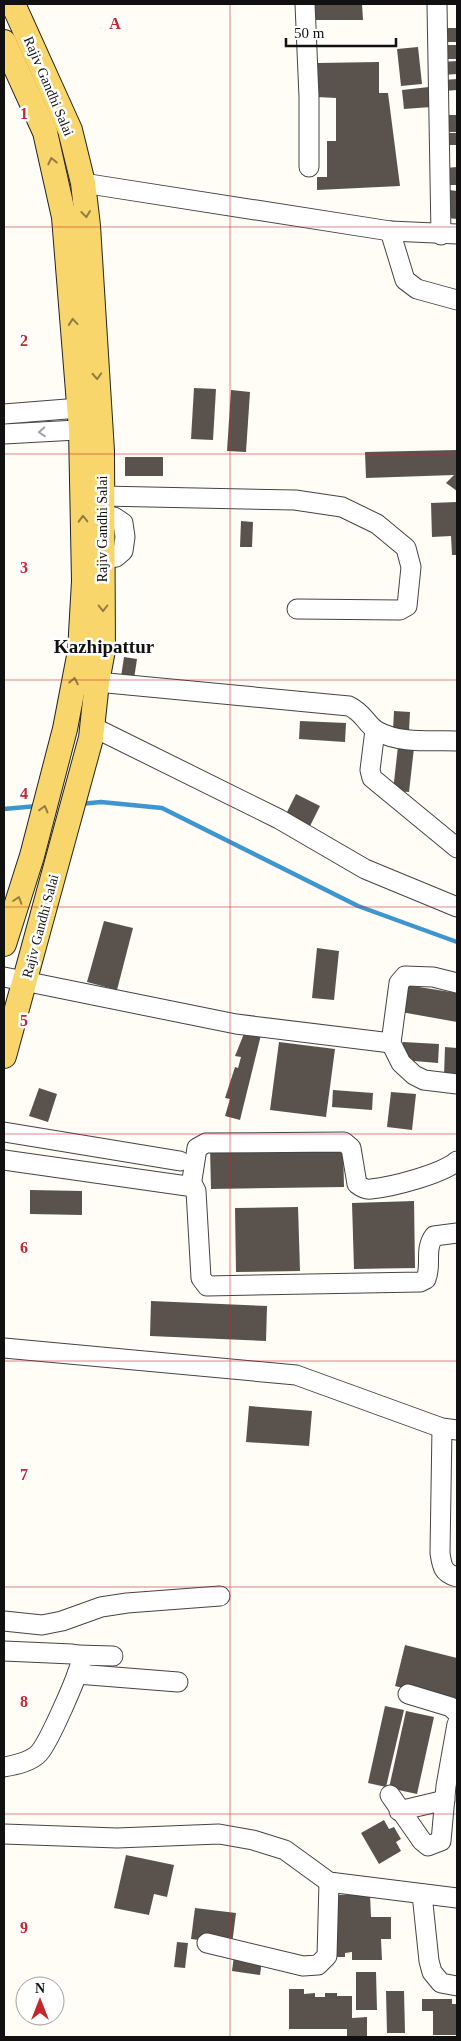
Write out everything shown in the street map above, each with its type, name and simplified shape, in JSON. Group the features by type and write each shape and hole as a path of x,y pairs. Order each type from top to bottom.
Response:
{"main road":[{"name":"Rajiv Gandhi Salai","path":"4,944 32,856 65,729 80,651 90,418 88,226 82,183 70,130 13,4"},
{"name":"Rajiv Gandhi Salai","path":"4,42 45,132 64,217 102,506 103,559 103,650 97,682 92,732 56,862 14,979 4,1056"}],"street":[{"path":"304,4 310,97 309,167"},
{"path":"82,183 390,231 449,234 437,4"},
{"path":"390,231 405,280 417,289 457,300"},
{"path":"4,414 90,418"},
{"path":"4,434 90,418"},
{"path":"102,506 295,500 342,507 361,514 377,524 406,548 411,567 408,606 400,610 297,609"},
{"path":"97,682 349,706 360,711 375,730 387,736 403,739 457,741"},
{"path":"375,730 370,770 372,778 457,848"},
{"path":"92,732 279,819 365,869 457,907"},
{"path":"433,896 457,899"},
{"path":"457,983 433,977 405,976 399,983 392,1043 401,1063 414,1075 424,1080 457,1084"},
{"path":"14,979 236,1024 392,1043"},
{"path":"4,1132 180,1161"},
{"path":"191,1186 197,1148 206,1143 344,1142 351,1148 357,1184 370,1189 426,1176 450,1167 457,1161"},
{"path":"4,1160 191,1186 196,1191 200,1278 207,1286 420,1282 426,1279 428,1273 428,1249 434,1236 457,1233"},
{"path":"4,1348 296,1375 450,1429 440,1553 442,1568 448,1574 457,1576"},
{"path":"4,1620 42,1625 62,1621 101,1607 220,1596"},
{"path":"4,1651 113,1656"},
{"path":"4,1767 31,1759 39,1753 76,1674 81,1661 77,1655"},
{"path":"76,1674 178,1682"},
{"path":"408,1694 451,1708 457,1713"},
{"path":"449,1792 395,1803 422,1841 428,1846 441,1841 442,1838 449,1792 457,1724"},
{"path":"4,1834 117,1838 219,1834 253,1840 285,1850 329,1882 457,1898"},
{"path":"208,1943 303,1966 318,1965 327,1956 329,1882"},
{"path":"422,1894 432,1972 441,1983 457,1986"}],"building":[{"path":"308,4 362,4 363,20 308,20"},
{"path":"444,28 457,28 457,42 444,42"},
{"path":"443,45 457,45 457,59 443,59"},
{"path":"418,47 422,84 401,86 397,49"},
{"path":"457,61 457,74 443,75 442,62"},
{"path":"379,62 379,93 388,93 400,186 317,190 317,177 327,177 327,141 336,141 336,98 317,97 317,63"},
{"path":"457,79 457,90 444,91 443,80"},
{"path":"429,87 431,107 404,109 402,90"},
{"path":"442,115 457,115 457,132 443,132"},
{"path":"443,133 457,133 457,145 443,145"},
{"path":"457,167 457,185 446,185 446,168"},
{"path":"449,190 457,191 457,219 448,218"},
{"path":"194,388 216,389 213,440 191,439"},
{"path":"231,390 250,392 246,452 227,451"},
{"path":"457,450 457,491 446,483 454,475 366,478 365,452"},
{"path":"125,457 163,457 163,476 125,476"},
{"path":"457,502 457,555 452,555 451,536 432,537 431,503"},
{"path":"241,521 253,522 252,547 240,547"},
{"path":"124,657 137,659 134,679 121,677"},
{"path":"394,711 410,712 409,731 393,730"},
{"path":"300,721 346,723 345,742 299,739"},
{"path":"398,746 414,748 409,792 393,791"},
{"path":"296,794 320,806 310,826 286,814"},
{"path":"104,921 133,928 117,990 87,982"},
{"path":"317,948 339,951 334,1000 312,998"},
{"path":"406,985 457,993 457,1022 401,1012"},
{"path":"245,1031 261,1035 240,1120 225,1116 230,1099 225,1098 235,1067 238,1068 241,1057 235,1056"},
{"path":"279,1042 335,1049 326,1117 270,1110"},
{"path":"403,1042 439,1044 438,1063 402,1060"},
{"path":"445,1047 457,1048 457,1076 444,1076"},
{"path":"39,1088 57,1094 48,1122 29,1116"},
{"path":"333,1090 373,1093 372,1110 332,1107"},
{"path":"391,1092 416,1094 412,1130 387,1127"},
{"path":"343,1145 344,1187 211,1189 210,1148"},
{"path":"30,1190 82,1191 82,1215 30,1214"},
{"path":"414,1201 415,1268 354,1269 352,1203"},
{"path":"298,1207 300,1271 236,1272 235,1208"},
{"path":"151,1301 267,1306 266,1341 150,1336"},
{"path":"249,1406 312,1411 309,1446 246,1442"},
{"path":"405,1645 457,1658 457,1702 395,1686"},
{"path":"385,1706 404,1710 386,1787 368,1783"},
{"path":"406,1711 434,1717 417,1794 389,1788"},
{"path":"384,1820 389,1829 394,1827 401,1839 396,1842 401,1851 379,1864 361,1833"},
{"path":"126,1855 174,1865 167,1897 154,1894 149,1915 114,1908"},
{"path":"370,1894 371,1917 391,1917 391,1939 381,1939 382,1960 352,1960 352,1952 345,1953 345,1957 335,1957 333,1895"},
{"path":"195,1908 236,1913 232,1944 191,1939"},
{"path":"177,1942 188,1943 185,1968 174,1967"},
{"path":"234,1956 262,1960 260,1975 232,1971"},
{"path":"356,1972 376,1972 377,2010 356,2010"},
{"path":"289,1989 304,1989 304,1994 315,1993 315,1997 325,1997 325,1993 337,1993 337,1996 352,1996 352,2018 367,2017 367,2037 347,2037 347,2029 289,2029"},
{"path":"386,1991 404,1991 405,2033 387,2033"},
{"path":"422,1999 452,1999 452,2004 457,2004 457,2035 433,2035 433,2011 422,2011"}],"waterway":[{"path":"80,804 101,802 162,808 358,906 457,942"},
{"path":"4,809 37,806"}],"district":[{"name":"Kazhipattur","path":"104,646"}]}
